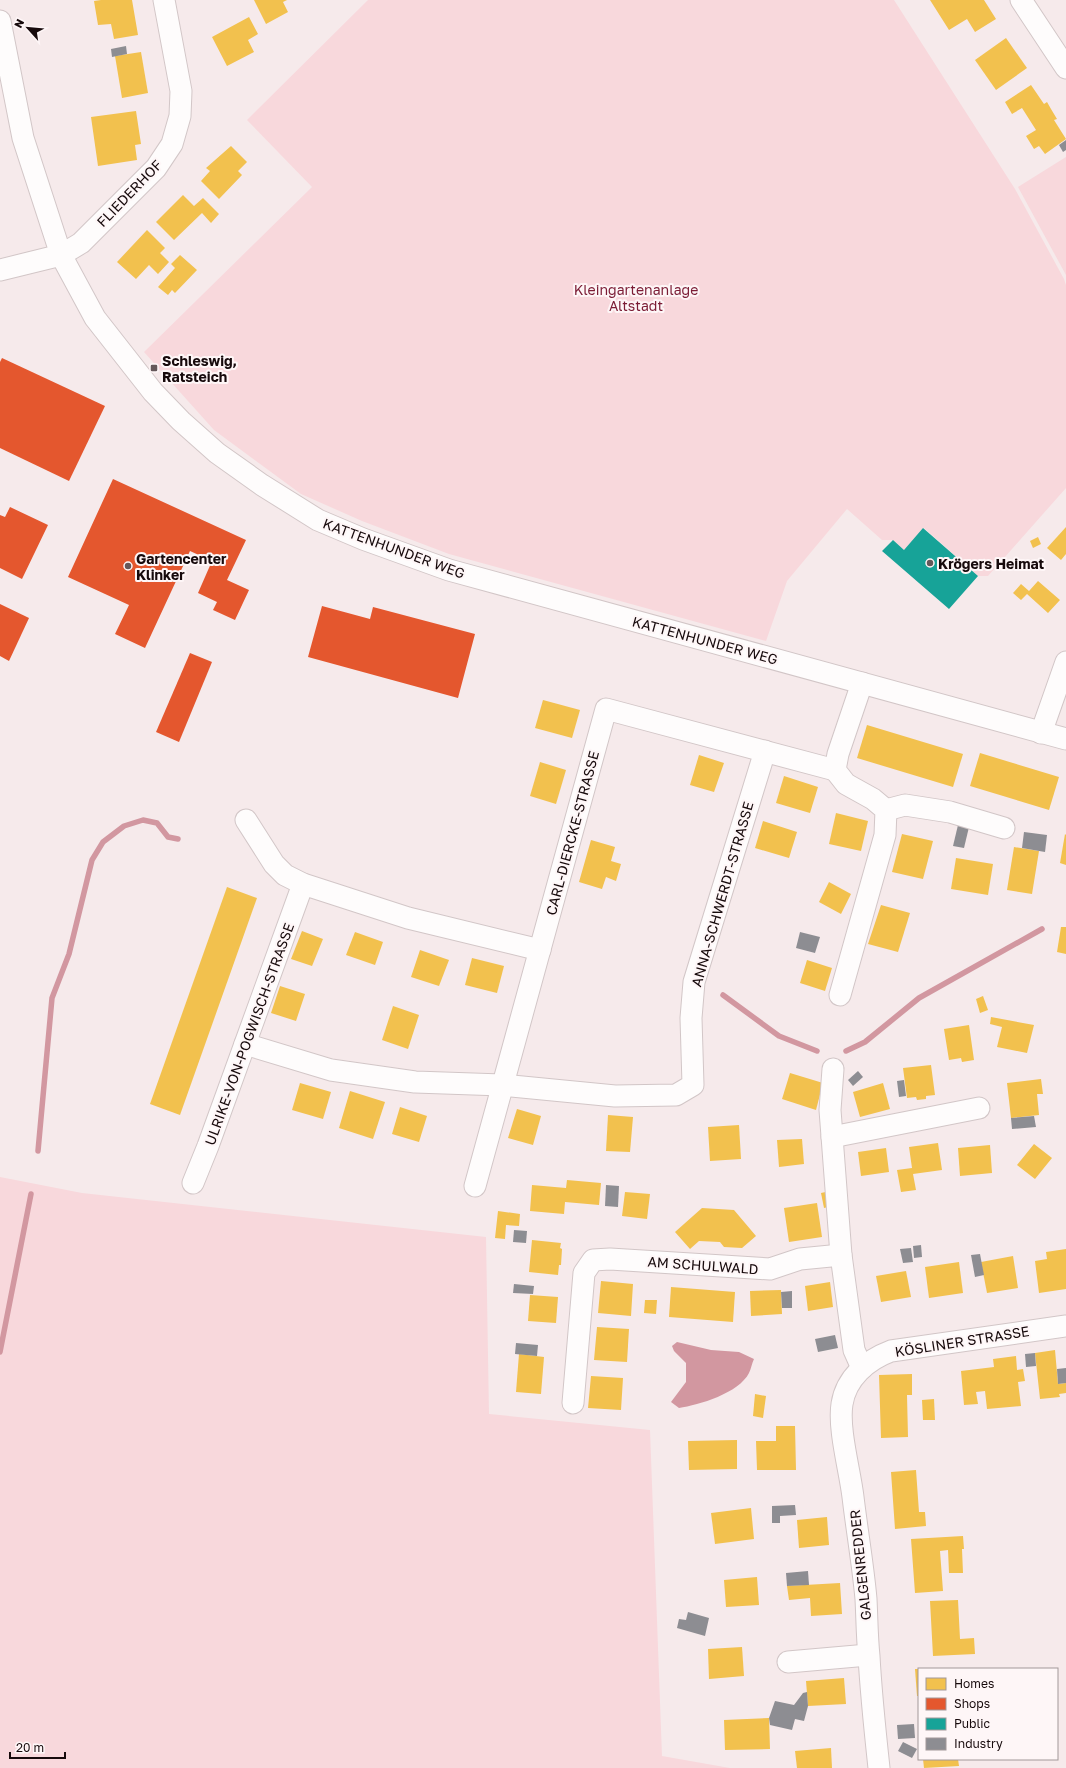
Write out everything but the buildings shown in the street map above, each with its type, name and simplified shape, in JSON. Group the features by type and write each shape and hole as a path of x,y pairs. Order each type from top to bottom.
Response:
{"street":[{"name":"FLIEDERHOF","path":"0,270 61,255 81,243 151,173 172,144 180,116 181,91 164,0"},
{"path":"1021,0 1066,68"},
{"name":"KATTENHUNDER WEG","path":"0,21 23,138 61,255 96,318 153,392 217,453 262,485 318,520 449,570 1066,740"},
{"path":"1041,733 1066,662"},
{"path":"862,683 838,754 835,770 846,784 873,799 886,810"},
{"name":"CARL-DIERCKE-STRASSE","path":"475,1186 606,709 835,770"},
{"name":"ANNA-SCHWERDT-STRASSE","path":"502,1085 615,1096 676,1095 693,1085 690,1018 694,982 765,751"},
{"path":"886,810 905,805 950,812 1004,828"},
{"path":"840,995 885,835 886,810"},
{"path":"246,820 274,864 285,875 302,884 408,918 540,950"},
{"name":"ULRIKE-VON-POGWISCH-STRASSE","path":"193,1183 208,1146 302,884"},
{"path":"245,1044 331,1070 415,1082 502,1085"},
{"path":"833,1069 830,1110 841,1255 854,1350 862,1368"},
{"path":"832,1137 979,1108"},
{"name":"AM SCHULWALD","path":"573,1403 584,1273 593,1260 610,1259 770,1270 800,1259 841,1255"},
{"name":"KÖSLINER STRASSE","path":"862,1368 875,1358 891,1351 1066,1326"},
{"name":"GALGENREDDER","path":"862,1368 854,1377 847,1390 842,1403 841,1417 866,1598 868,1655 879,1768"},
{"path":"788,1662 868,1655"}],"green space":[{"name":"Kleingartenanlage Altstadt","path":"368,0 894,0 1015,189 1064,279 1066,285 1066,488 988,576 978,576 924,528 904,550 893,540 882,540 847,509 787,581 766,641 449,554 362,521 301,494 214,430 144,352 312,187 247,120"},
{"path":"1066,157 1066,275 1018,187"},
{"path":"0,1177 82,1193 486,1237 489,1414 650,1430 662,1756 730,1768 0,1768"}],"shaded area":[{"path":"677,1342 711,1350 739,1352 754,1359 749,1373 744,1380 728,1392 707,1401 679,1408 671,1402 686,1382 686,1363 674,1351 672,1346"}],"waterway":[{"path":"38,1151 52,998 69,954 92,860 103,842 124,826 143,820 157,823 168,837 178,839"},
{"path":"846,1051 865,1042 919,998 1042,929"},
{"path":"723,995 779,1036 817,1051"},
{"path":"0,1352 31,1194"}],"place":[{"name":"Schleswig, Ratsteich","path":"154,368"},
{"name":"Krögers Heimat","path":"930,563"},
{"name":"Gartencenter Klinker","path":"128,566"}]}
